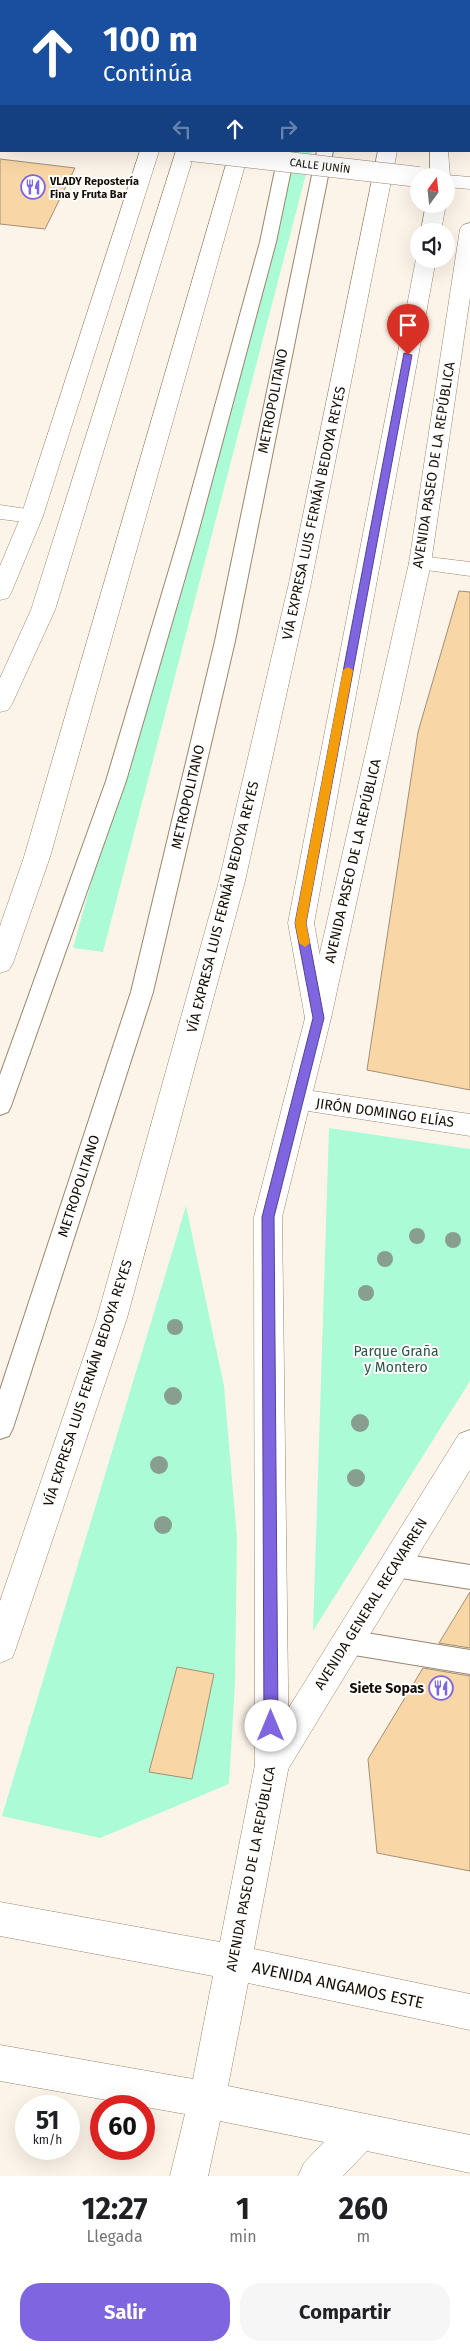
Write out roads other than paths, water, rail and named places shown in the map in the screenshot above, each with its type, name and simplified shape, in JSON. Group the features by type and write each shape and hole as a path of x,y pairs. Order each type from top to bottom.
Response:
{"main road":[{"path":"0,593 32,516 150,152"},
{"path":"0,704 43,610 186,152"},
{"name":"CALLE JUNÍN","path":"199,152 410,177"},
{"path":"0,962 37,857 240,152"},
{"name":"VÍA EXPRESA LUIS FERNÁN BEDOYA REYES","path":"0,1648 112,1318 232,881 300,583 388,152"},
{"path":"439,152 447,168"},
{"name":"AVENIDA PASEO DE LA REPÚBLICA","path":"189,2176 234,1962 272,1766 268,1217 299,1100 420,563 470,229"},
{"path":"318,1018 301,923 424,268"},
{"path":"0,512 32,516"},
{"path":"420,563 470,569"},
{"name":"JIRÓN DOMINGO ELÍAS","path":"299,1100 470,1125"},
{"name":"AVENIDA GENERAL RECAVARREN","path":"272,1766 470,1444"},
{"name":"AVENIDA ANGAMOS ESTE","path":"0,1919 234,1962 470,2012"},
{"path":"0,2063 206,2100 470,2154"},
{"path":"317,2176 360,2132"}],"lane":[{"path":"0,1106 116,781 189,533 258,280 287,152"},
{"name":"METROPOLITANO","path":"0,1428 142,992 225,641 325,152"},
{"path":"395,1565 470,1577"},
{"path":"348,1642 470,1662"}],"place":[{"name":"VLADY Repostería Fina y Fruta Bar","path":"33,187"},
{"name":"Siete Sopas","path":"441,1688"}],"park label":[{"name":"Parque Graña y Montero","path":"396,1359"}]}
